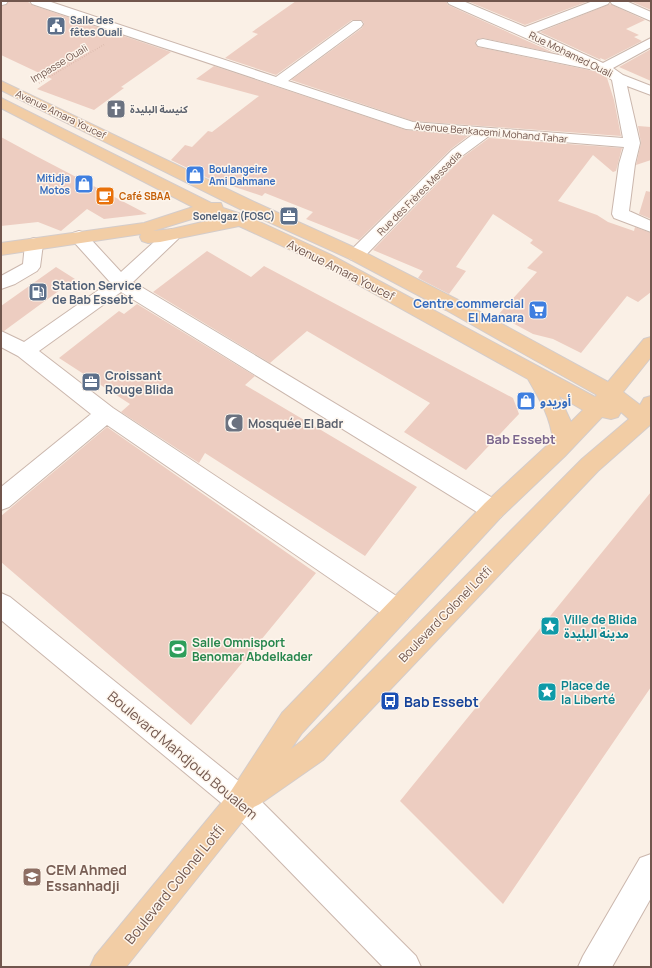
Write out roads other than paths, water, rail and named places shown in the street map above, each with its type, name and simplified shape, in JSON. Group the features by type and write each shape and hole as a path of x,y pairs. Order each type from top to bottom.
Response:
{"main road":[{"name":"Avenue Amara Youcef","path":"1,85 243,212 325,259 535,374 648,415"},
{"name":"Avenue Amara Youcef","path":"1,102 170,190 208,208 243,212 356,255 571,370 605,400"},
{"path":"166,230 168,216 173,207 174,198 170,190"},
{"path":"1,249 79,237 157,237 191,212 208,208"},
{"path":"166,230 192,231 220,223 243,212"},
{"name":"Boulevard Colonel Lotfi","path":"106,967 241,801 292,724 493,510 564,443 605,400 651,344"},
{"path":"571,370 601,375 620,374 632,368"},
{"path":"535,374 548,395 561,422 564,443"},
{"name":"Boulevard Colonel Lotfi","path":"241,801 313,750 590,464 648,415"}],"street":[{"name":"Avenue Benkacemi Mohand Tahar","path":"36,1 411,126 484,133 632,143"},
{"name":"Rue Mohamed Ouali","path":"453,1 603,68 618,78 632,143 627,164 620,214 651,227"},
{"path":"524,32 604,1"},
{"path":"616,1 651,17"},
{"path":"279,81 357,24"},
{"path":"483,42 603,68 651,42"},
{"path":"618,78 651,91"},
{"name":"Rue des Frères Messadia","path":"356,255 457,153 484,133"},
{"path":"24,351 121,283 166,230"},
{"path":"79,237 121,283 493,510"},
{"path":"1,283 10,280 31,267 34,244"},
{"path":"1,338 24,351 106,414 398,610"},
{"path":"1,500 106,414"},
{"name":"Boulevard Mahdjoub Boualem","path":"1,605 241,801 405,967"},
{"path":"594,967 651,869"}],"place":[{"name":"Salle des fêtes Ouali","path":"56,26"},
{"name":"كنيسة البليدة","path":"116,109"},
{"name":"Boulangeire Ami Dahmane","path":"195,175"},
{"name":"Mitidja Motos","path":"84,184"},
{"name":"Café SBAA","path":"105,196"},
{"name":"Sonelgaz (FOSC)","path":"289,216"},
{"name":"Station Service de Bab Essebt","path":"38,292"},
{"name":"Centre commercial El Manara","path":"538,310"},
{"name":"Croissant Rouge Blida","path":"91,382"},
{"name":"أوريدو","path":"526,401"},
{"name":"Mosquée El Badr","path":"234,423"},
{"name":"Ville de Blida مدينة البليدة","path":"550,626"},
{"name":"Salle Omnisport Benomar Abdelkader","path":"178,649"},
{"name":"Place de la Liberté","path":"547,692"},
{"name":"Bab Essebt","path":"390,701"},
{"name":"CEM Ahmed Essanhadji","path":"32,877"}],"district":[{"name":"Bab Essebt","path":"521,439"}]}
